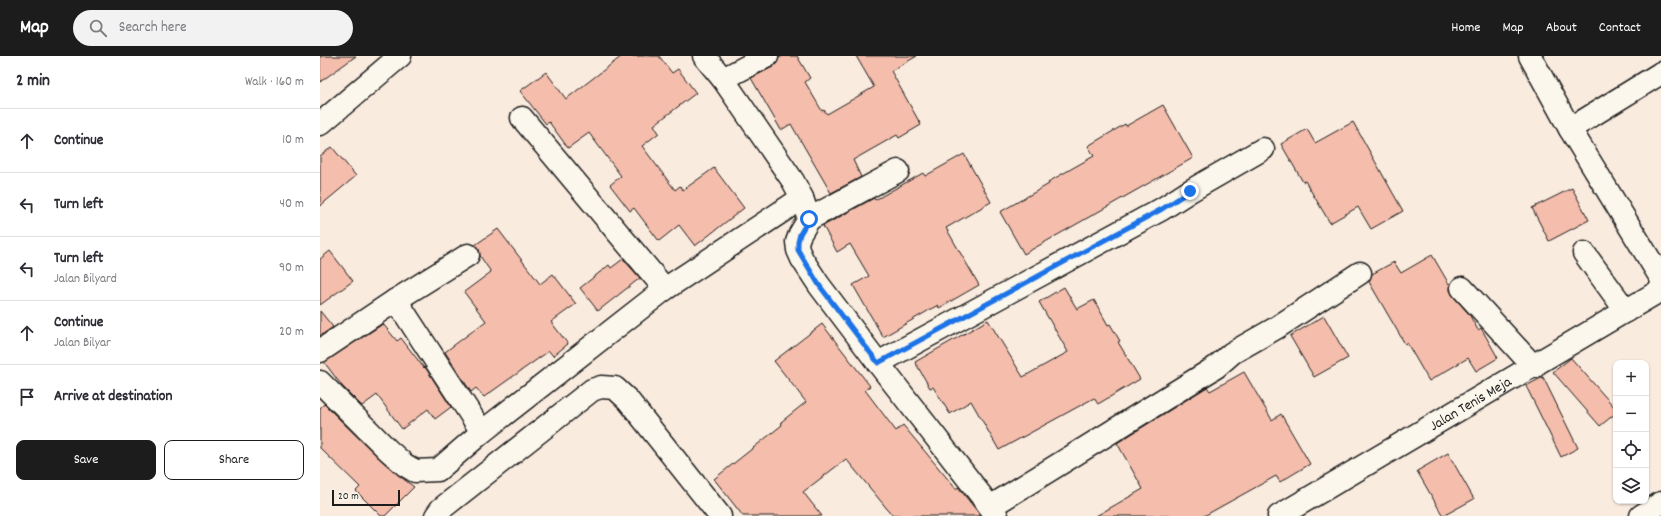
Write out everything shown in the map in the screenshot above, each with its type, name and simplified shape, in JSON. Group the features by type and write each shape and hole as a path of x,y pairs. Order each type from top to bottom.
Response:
{"street":[{"path":"320,124 400,56"},
{"path":"704,56 723,79 793,181 802,198 809,219"},
{"path":"723,79 767,56"},
{"path":"1530,56 1570,129 1661,278"},
{"path":"1570,129 1661,73"},
{"path":"522,118 665,289"},
{"path":"878,363 1162,209 1263,149"},
{"path":"898,171 809,219 800,234 798,250 819,285 994,511 1216,367 1232,354 1276,328 1360,273"},
{"path":"322,386 405,465 416,471 438,470 482,432 665,289 802,198"},
{"path":"1584,253 1626,311"},
{"path":"320,351 396,300 468,255"},
{"path":"1462,288 1534,367"},
{"name":"Jalan Tenis Meja","path":"1280,516 1534,367 1661,290"},
{"path":"396,300 482,432"},
{"path":"436,516 441,509 565,411 592,390 601,387 615,388 628,400 720,516"},
{"path":"1641,516 1661,503"}],"building":[{"path":"320,56 356,56 320,82"},
{"path":"622,56 659,56 672,73 678,69 696,93 654,125 659,133 642,146 675,190 680,186 683,190 714,168 744,208 695,246 679,225 659,241 634,208 630,211 610,185 621,176 589,133 568,148 549,122 546,124 520,91 546,72 566,99"},
{"path":"783,56 797,56 810,78 805,82 822,111 824,110 827,114 874,87 856,56 917,56 891,71 921,125 899,138 897,135 853,160 861,177 831,193 791,124 781,130 751,78 773,67 779,58"},
{"path":"1163,105 1193,158 1024,254 1000,212 1049,184 1048,182 1094,156 1088,146 1125,124 1126,126"},
{"path":"1353,122 1403,211 1371,229 1358,207 1330,223 1305,181 1303,182 1281,144 1307,129 1315,143"},
{"path":"332,147 356,176 320,206 320,156"},
{"path":"964,154 991,202 946,228 979,285 939,308 938,305 883,337 853,285 869,276 850,244 837,252 823,226 874,198 875,200 923,173 925,176"},
{"path":"1572,188 1589,220 1549,241 1532,208"},
{"path":"498,229 540,284 553,274 576,304 551,322 568,344 553,356 549,351 484,397 476,388 471,392 445,352 486,321 464,292 491,272 480,256 479,249 475,245"},
{"path":"330,251 353,281 320,305 320,259"},
{"path":"1432,255 1449,284 1451,283 1450,290 1453,296 1469,314 1478,330 1481,328 1498,358 1476,371 1468,358 1429,381 1407,343 1405,344 1369,282 1372,274 1394,262 1401,273"},
{"path":"623,259 640,278 598,311 580,288 609,265 611,268"},
{"path":"1064,287 1077,309 1094,300 1108,325 1110,324 1120,341 1118,342 1140,379 1098,404 1094,398 999,450 971,401 950,414 933,387 930,388 915,362 988,320 1023,377 1068,352 1039,302"},
{"path":"320,311 333,327 320,336"},
{"path":"1324,316 1348,358 1314,377 1290,336"},
{"path":"383,324 397,341 401,338 424,368 425,367 451,407 435,419 428,409 402,429 377,395 362,406 342,386 324,362"},
{"path":"822,324 870,386 865,390 896,431 903,425 956,489 958,487 981,516 893,516 846,459 803,492 822,516 743,516 714,479 782,425 781,422 806,402 774,361"},
{"path":"1571,358 1613,406 1613,415 1600,426 1553,372"},
{"path":"1244,372 1272,420 1281,414 1310,464 1280,482 1276,476 1204,516 1096,516 1143,489 1117,443 1207,387 1210,391"},
{"path":"1543,377 1578,448 1561,457 1526,386"},
{"path":"324,404 380,459 414,487 385,516 381,516 356,491 360,487 320,448 320,408"},
{"path":"1448,453 1474,499 1443,516 1417,471"}],"route":[{"path":"809,219 800,234 798,250 819,285 878,363 1162,209 1190,191"}]}
